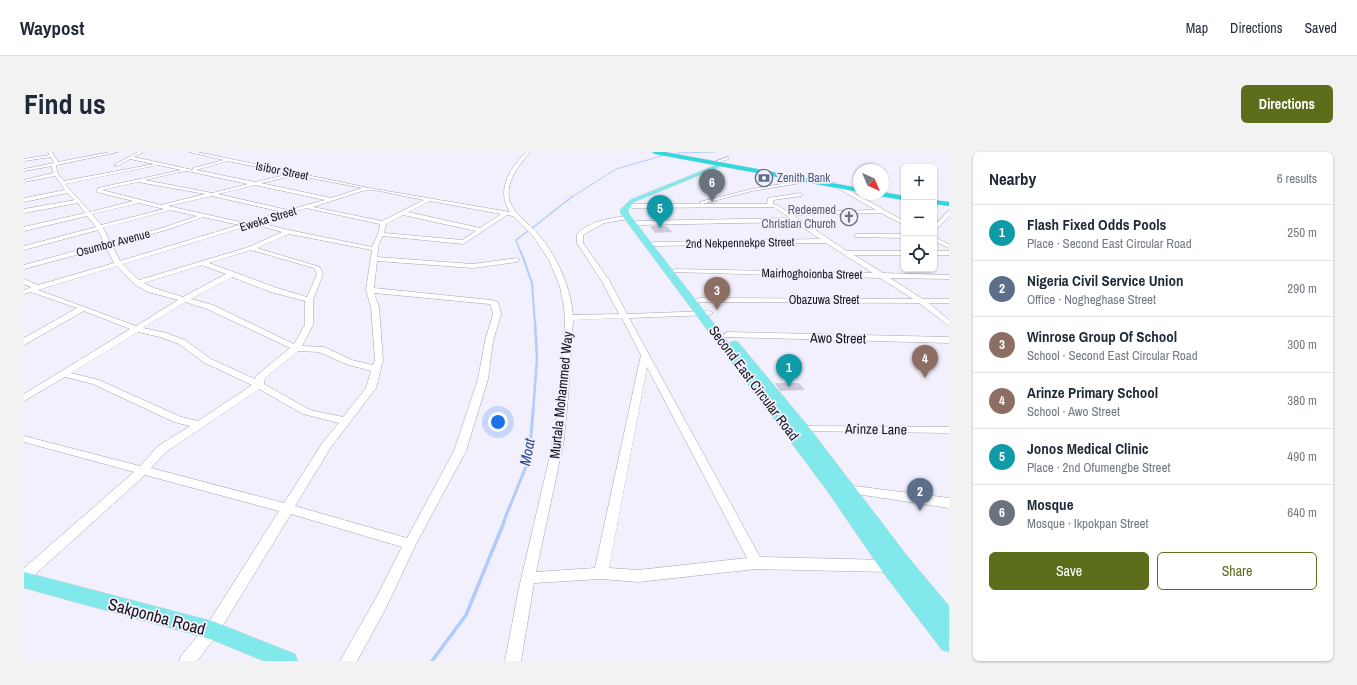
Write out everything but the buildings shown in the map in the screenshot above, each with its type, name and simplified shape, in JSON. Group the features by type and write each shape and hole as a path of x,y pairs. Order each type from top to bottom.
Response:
{"highway":[{"path":"655,152 722,163 806,181 853,188"},
{"path":"662,152 834,185"},
{"path":"889,194 901,196"},
{"path":"889,195 901,197"},
{"path":"937,203 949,205"}],"main road":[{"path":"632,206 636,202 652,194 722,163"},
{"path":"632,221 624,210 632,201 722,163"},
{"name":"Second East Circular Road","path":"632,206 632,221 704,313 833,488 888,566 949,643"},
{"name":"Second East Circular Road","path":"632,221 654,244 699,300 704,313 727,335 803,429 902,562 949,620"},
{"name":"Sakponba Road","path":"24,580 212,630 288,661"}],"street":[{"path":"103,152 108,154"},
{"path":"24,170 116,152"},
{"path":"116,166 141,152"},
{"name":"Isibor Street","path":"191,152 293,174 374,189"},
{"name":"Murtala Mohammed Way","path":"513,661 528,578 557,451 570,318 564,288 553,260 541,241 516,215 508,204 506,198 505,188 518,162 528,152"},
{"path":"24,160 51,154 56,162 54,167 56,174 68,191 90,214 109,244 118,263 138,283 151,290 210,307 296,348 321,349 350,362 376,368"},
{"path":"132,158 331,199"},
{"path":"230,161 136,180 98,190 161,207 246,225"},
{"path":"63,183 160,164"},
{"path":"24,181 56,174"},
{"path":"161,207 293,174"},
{"path":"136,180 211,194 288,212"},
{"path":"689,206 752,190 806,181"},
{"path":"834,185 901,221"},
{"name":"Eweka Street","path":"24,297 32,290 362,190 374,189 516,215"},
{"path":"24,200 68,191"},
{"path":"773,206 770,199 800,195"},
{"path":"307,207 382,223 429,199"},
{"path":"24,211 79,201"},
{"path":"24,229 90,214 137,201"},
{"path":"632,206 773,206 796,220 826,242 846,252 920,300 949,324"},
{"path":"24,248 170,209"},
{"path":"787,214 883,211"},
{"path":"402,212 482,230"},
{"path":"937,226 949,212"},
{"path":"381,234 463,242 505,214"},
{"name":"Osumbor Avenue","path":"24,267 164,229 202,216"},
{"path":"756,563 605,280 580,242 580,234 590,226 608,220 796,220"},
{"path":"255,223 374,254 473,266 517,260"},
{"path":"187,661 212,630 289,509 327,445 371,388 379,360 375,307 370,290 374,254 376,243 381,234 382,223"},
{"path":"138,283 251,248 288,232"},
{"path":"857,236 901,236"},
{"path":"937,238 949,237"},
{"path":"937,240 949,246"},
{"name":"2nd Nekpennekpe Street","path":"654,244 826,242"},
{"path":"251,248 317,267 320,274 309,300 309,325 296,348 267,370 260,377 259,385"},
{"path":"846,252 901,253"},
{"path":"937,253 949,253"},
{"path":"202,263 274,290 309,300"},
{"name":"Mairhoghoionba Street","path":"675,271 949,277"},
{"path":"24,398 185,299 232,274"},
{"path":"24,282 32,290 137,329 163,335 182,342 208,361 259,385 279,398 307,412 346,421"},
{"path":"348,661 381,603 410,544 460,451 483,379 489,341 497,314 495,304 491,302 370,290"},
{"name":"Obazuwa Street","path":"699,300 949,301"},
{"path":"24,342 83,308"},
{"path":"570,318 704,313"},
{"name":"Awo Street","path":"727,335 949,340"},
{"path":"601,573 645,355"},
{"path":"64,374 96,382 178,420 198,424"},
{"path":"24,576 142,471 162,449 259,385"},
{"name":"Arinze Lane","path":"803,429 949,430"},
{"path":"24,439 289,509 410,544"},
{"path":"847,489 949,503"},
{"path":"528,578 601,573 638,576 756,563 888,566"}],"waterway":[{"name":"Moat","path":"677,153 714,152"},
{"name":"Moat","path":"572,197 616,169 665,155"},
{"name":"Moat","path":"531,229 573,196"},
{"name":"Moat","path":"521,253 516,240 528,231"},
{"name":"Moat","path":"521,252 532,283 535,324"},
{"name":"Moat","path":"533,412 537,359 535,323"},
{"name":"Moat","path":"503,523 529,459 533,411"},
{"name":"Moat","path":"432,661 466,615 504,522"}],"place":[{"name":"Zenith Bank","path":"764,178"},
{"name":"Mosque","path":"712,202"},
{"name":"Redeemed Christian Church","path":"849,217"},
{"name":"Jonos Medical Clinic","path":"660,228"},
{"name":"Winrose Group Of School","path":"717,310"},
{"name":"Arinze Primary School","path":"925,378"},
{"name":"Flash Fixed Odds Pools","path":"789,387"},
{"name":"Nigeria Civil Service Union","path":"920,511"}]}
